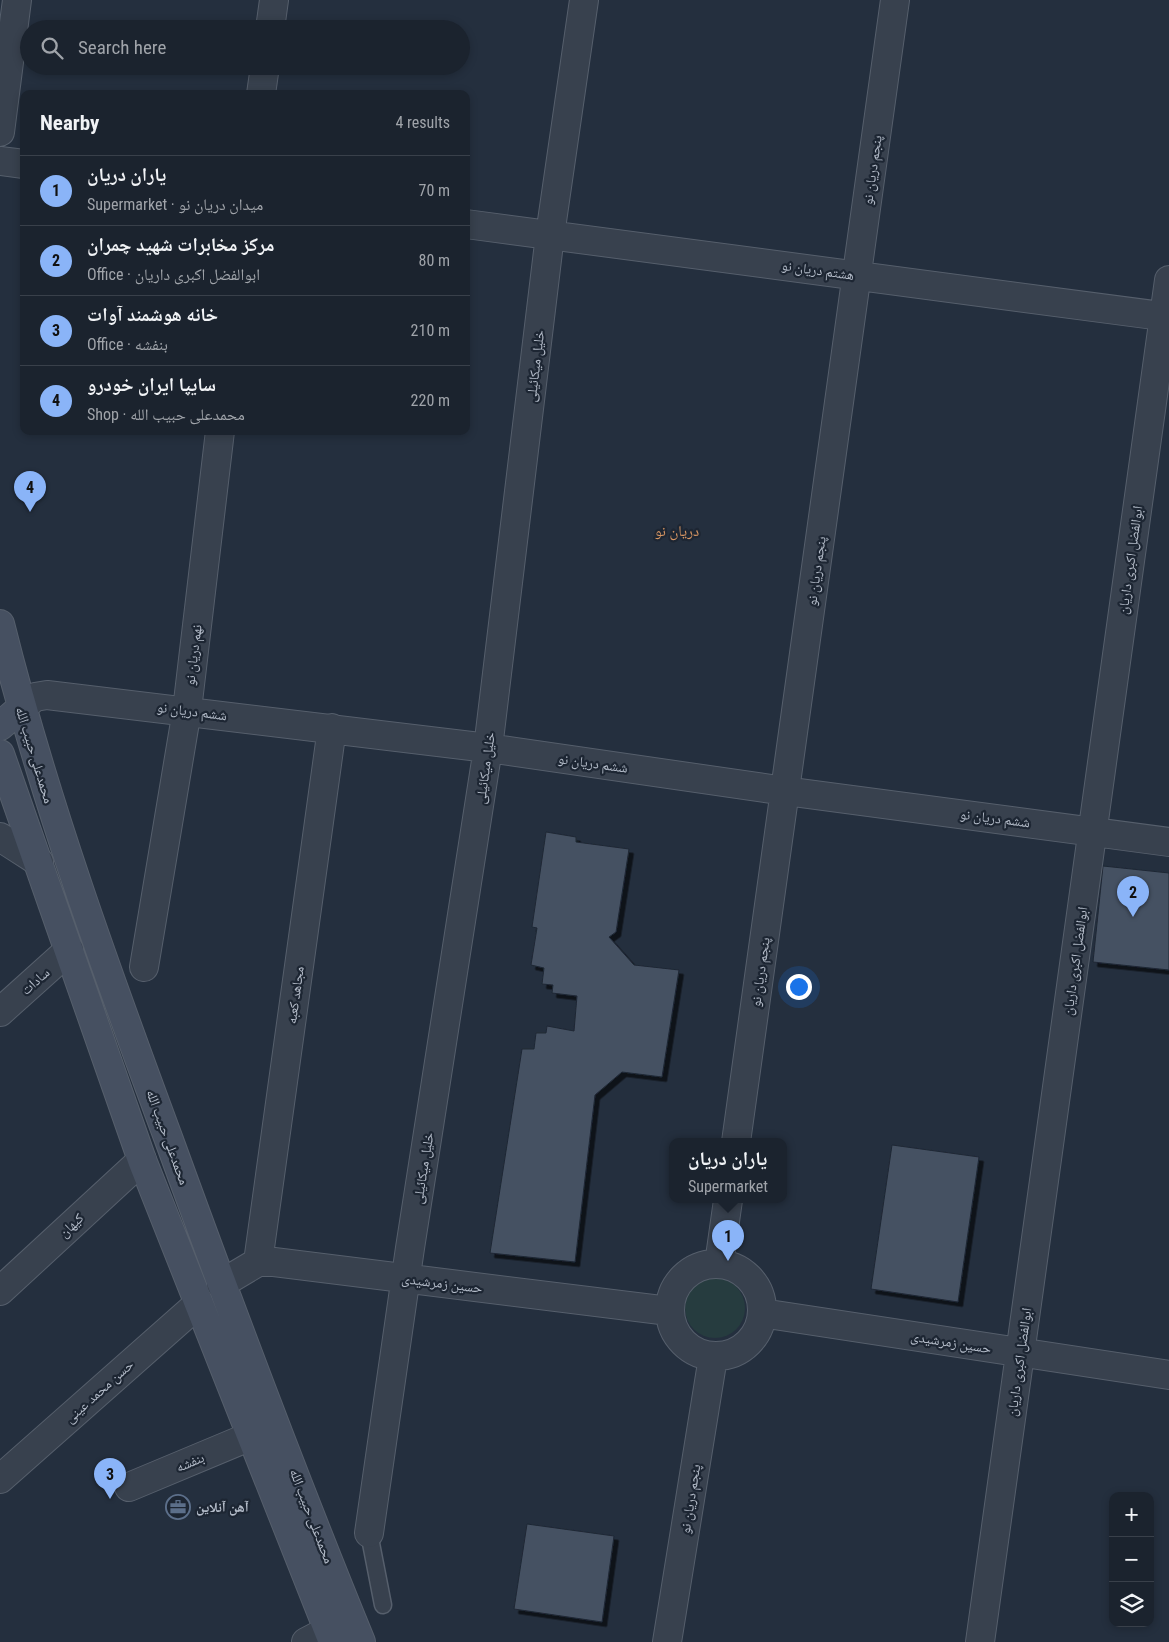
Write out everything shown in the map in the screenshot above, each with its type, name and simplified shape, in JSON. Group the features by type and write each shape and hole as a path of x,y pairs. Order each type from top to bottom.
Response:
{"main road":[{"name":"محمدعلی حبیب الله","path":"0,624 21,708 87,914 221,1284 361,1642"},
{"path":"0,726 21,708"},
{"name":"محمدعلی حبیب الله","path":"0,754 40,862 142,1160 251,1436 323,1638"},
{"path":"198,1303 221,1284"}],"street":[{"path":"0,132 17,0"},
{"path":"271,20 274,0"},
{"name":"خلیل میکائیلی","path":"369,1533 488,748 550,235 584,0"},
{"name":"پنجم دریان‌ نو","path":"737,1138 896,0"},
{"path":"262,90 264,75"},
{"path":"0,161 20,164"},
{"name":"هشتم دریان‌ نو","path":"470,225 1166,317"},
{"name":"ابوالفضل اکبری داریان","path":"980,1642 1166,317 1169,280"},
{"name":"نهم دریان‌ نو","path":"144,967 187,710 220,435"},
{"name":"ششم دریان‌ نو","path":"21,708 35,697 47,695 187,710 488,748 785,791 1169,842"},
{"name":"مجاهد کعبه","path":"258,1262 332,728"},
{"path":"0,837 40,862"},
{"name":"سادات","path":"0,1012 69,950"},
{"name":"کیهان","path":"0,1291 142,1160"},
{"path":"719,1264 728,1203"},
{"path":"221,1284 258,1262"},
{"name":"حسین زمرشيدی","path":"258,1262 274,1262 669,1311"},
{"path":"719,1264 733,1268 745,1275 755,1286 761,1299 762,1313 759,1327 751,1340 741,1350 713,1357 699,1354 682,1342 671,1325 669,1311 672,1296 679,1283 690,1272 704,1266 719,1264"},
{"name":"حسن محمد عینی","path":"0,1479 198,1303"},
{"name":"حسین زمرشيدی","path":"762,1313 1169,1375"},
{"name":"پنجم دریان‌ نو","path":"667,1642 713,1357"},
{"name":"بنفشه","path":"129,1487 251,1436"}],"lane":[{"path":"369,1533 383,1605"}],"green space":[{"path":"709,1278 721,1278 732,1283 740,1291 745,1302 743,1320 732,1333 721,1338 709,1338 698,1333 690,1325 685,1314 685,1302 690,1291 698,1283"}],"building":[{"path":"546,832 576,837 576,842 629,849 616,932 609,937 634,965 679,970 662,1077 622,1072 595,1095 575,1262 490,1253 522,1049 534,1049 536,1033 546,1033 547,1026 574,1031 577,996 552,993 553,985 542,984 544,968 531,965 537,928 532,927"},
{"path":"1103,866 1169,873 1169,970 1093,962"},
{"path":"892,1145 979,1157 958,1302 871,1289"},
{"path":"527,1524 614,1536 602,1622 514,1609"}],"place":[{"name":"سایپا ایران خودرو","path":"30,512"},
{"name":"مرکز مخابرات شهید چمران","path":"1133,917"},
{"name":"یاران دریان","path":"728,1261"},
{"name":"خانه هوشمند آوات","path":"110,1499"},
{"name":"آهن آنلاین","path":"178,1507"}],"district":[{"name":"دریان نو","path":"677,531"}]}
